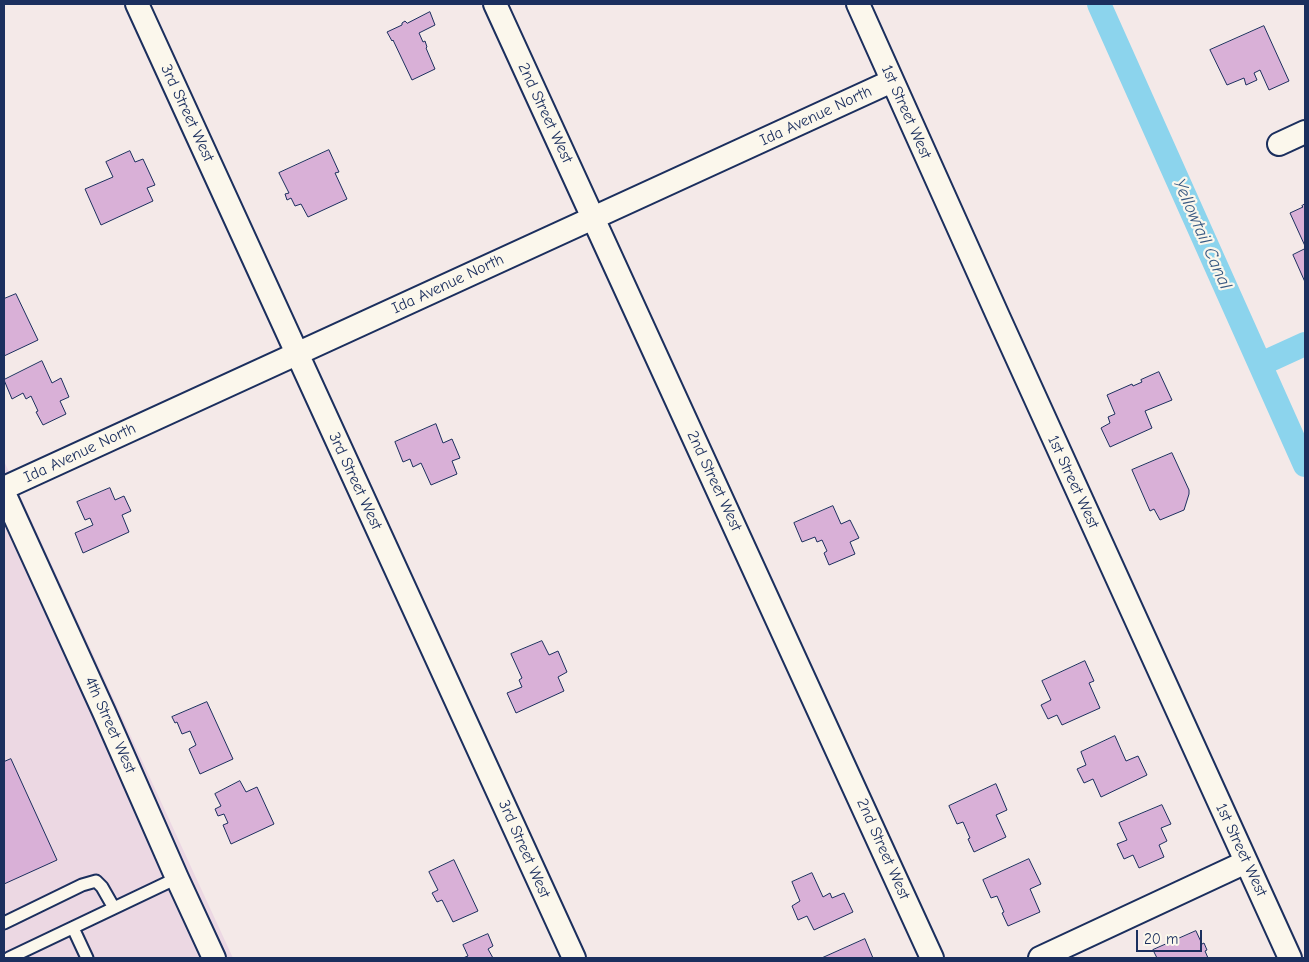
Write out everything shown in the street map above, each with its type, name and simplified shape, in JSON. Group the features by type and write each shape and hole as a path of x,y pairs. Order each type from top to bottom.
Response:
{"street":[{"name":"3rd Street West","path":"137,4 574,958"},
{"name":"2nd Street West","path":"495,4 932,958"},
{"name":"1st Street West","path":"858,4 1006,335 1290,958"},
{"name":"Ida Avenue North","path":"4,488 892,81"},
{"path":"1279,144 1305,132"},
{"name":"4th Street West","path":"4,493 214,958"},
{"path":"1040,958 1246,862"}],"lane":[{"path":"9,958 177,878"},
{"path":"4,923 82,885 96,881 114,908"},
{"path":"73,928 87,958"}],"shaded area":[{"path":"4,461 233,958 4,958"}],"building":[{"path":"430,12 435,25 419,33 423,42 425,41 435,69 412,80 393,40 387,32 402,25 405,21 407,23"},
{"path":"1264,26 1289,81 1269,90 1260,70 1254,73 1257,80 1246,85 1244,78 1227,85 1210,50"},
{"path":"329,150 339,172 335,173 347,199 308,217 301,204 295,206 291,198 287,200 285,194 289,193 279,173"},
{"path":"130,151 135,162 143,159 155,185 147,188 153,201 101,225 85,189 113,177 106,162"},
{"path":"1305,204 1305,246 1290,213 1303,207"},
{"path":"1305,249 1305,282 1293,255"},
{"path":"16,294 38,340 4,356 4,299"},
{"path":"42,361 52,383 61,378 69,397 60,401 66,414 43,425 31,396 26,399 23,393 12,399 4,380"},
{"path":"1159,372 1172,400 1145,411 1152,428 1110,447 1101,428 1110,423 1108,417 1115,414 1107,395 1132,384 1133,386"},
{"path":"436,424 443,443 452,439 460,458 452,461 457,474 431,485 421,463 413,467 410,459 403,462 395,442"},
{"path":"1172,453 1189,490 1189,494 1184,510 1160,520 1154,509 1150,511 1132,470"},
{"path":"110,488 115,500 124,496 131,511 122,515 129,532 83,553 75,533 93,525 90,518 85,520 77,502"},
{"path":"833,506 841,524 850,520 859,538 850,542 855,554 829,565 824,553 827,551 822,540 817,542 815,537 802,542 794,523"},
{"path":"542,641 549,655 558,651 567,672 558,677 564,691 516,713 507,693 522,687 519,680 522,678 511,654"},
{"path":"1085,661 1094,681 1089,683 1100,708 1062,725 1057,715 1048,719 1041,705 1051,700 1042,681"},
{"path":"207,702 233,759 200,774 189,749 196,745 190,731 182,734 177,722 175,723 172,717"},
{"path":"1115,736 1126,761 1138,756 1147,775 1101,797 1093,779 1084,783 1077,769 1086,765 1081,752"},
{"path":"11,759 57,860 4,884 4,762"},
{"path":"240,781 246,792 257,787 274,824 231,844 223,825 228,823 224,814 218,816 215,809 221,806 215,794"},
{"path":"996,784 1007,810 996,815 1006,837 974,852 963,822 957,824 949,806"},
{"path":"1162,805 1171,824 1161,828 1167,841 1159,845 1164,857 1139,868 1133,855 1124,859 1117,844 1127,840 1119,823"},
{"path":"1029,859 1041,884 1030,889 1040,912 1008,926 997,896 991,898 983,880"},
{"path":"454,860 478,911 453,922 442,900 437,902 432,893 438,890 429,872"},
{"path":"812,873 823,897 830,893 832,898 844,893 853,912 814,930 807,916 798,920 792,906 800,901 792,882"},
{"path":"1196,931 1202,944 1204,943 1208,958 1157,958 1153,950"},
{"path":"488,934 493,946 488,949 493,958 463,958 468,956 463,945"},
{"path":"865,939 873,958 822,958"}],"waterway":[{"name":"Yellowtail Canal","path":"1099,4 1305,465"},
{"path":"1261,364 1305,344"}]}
